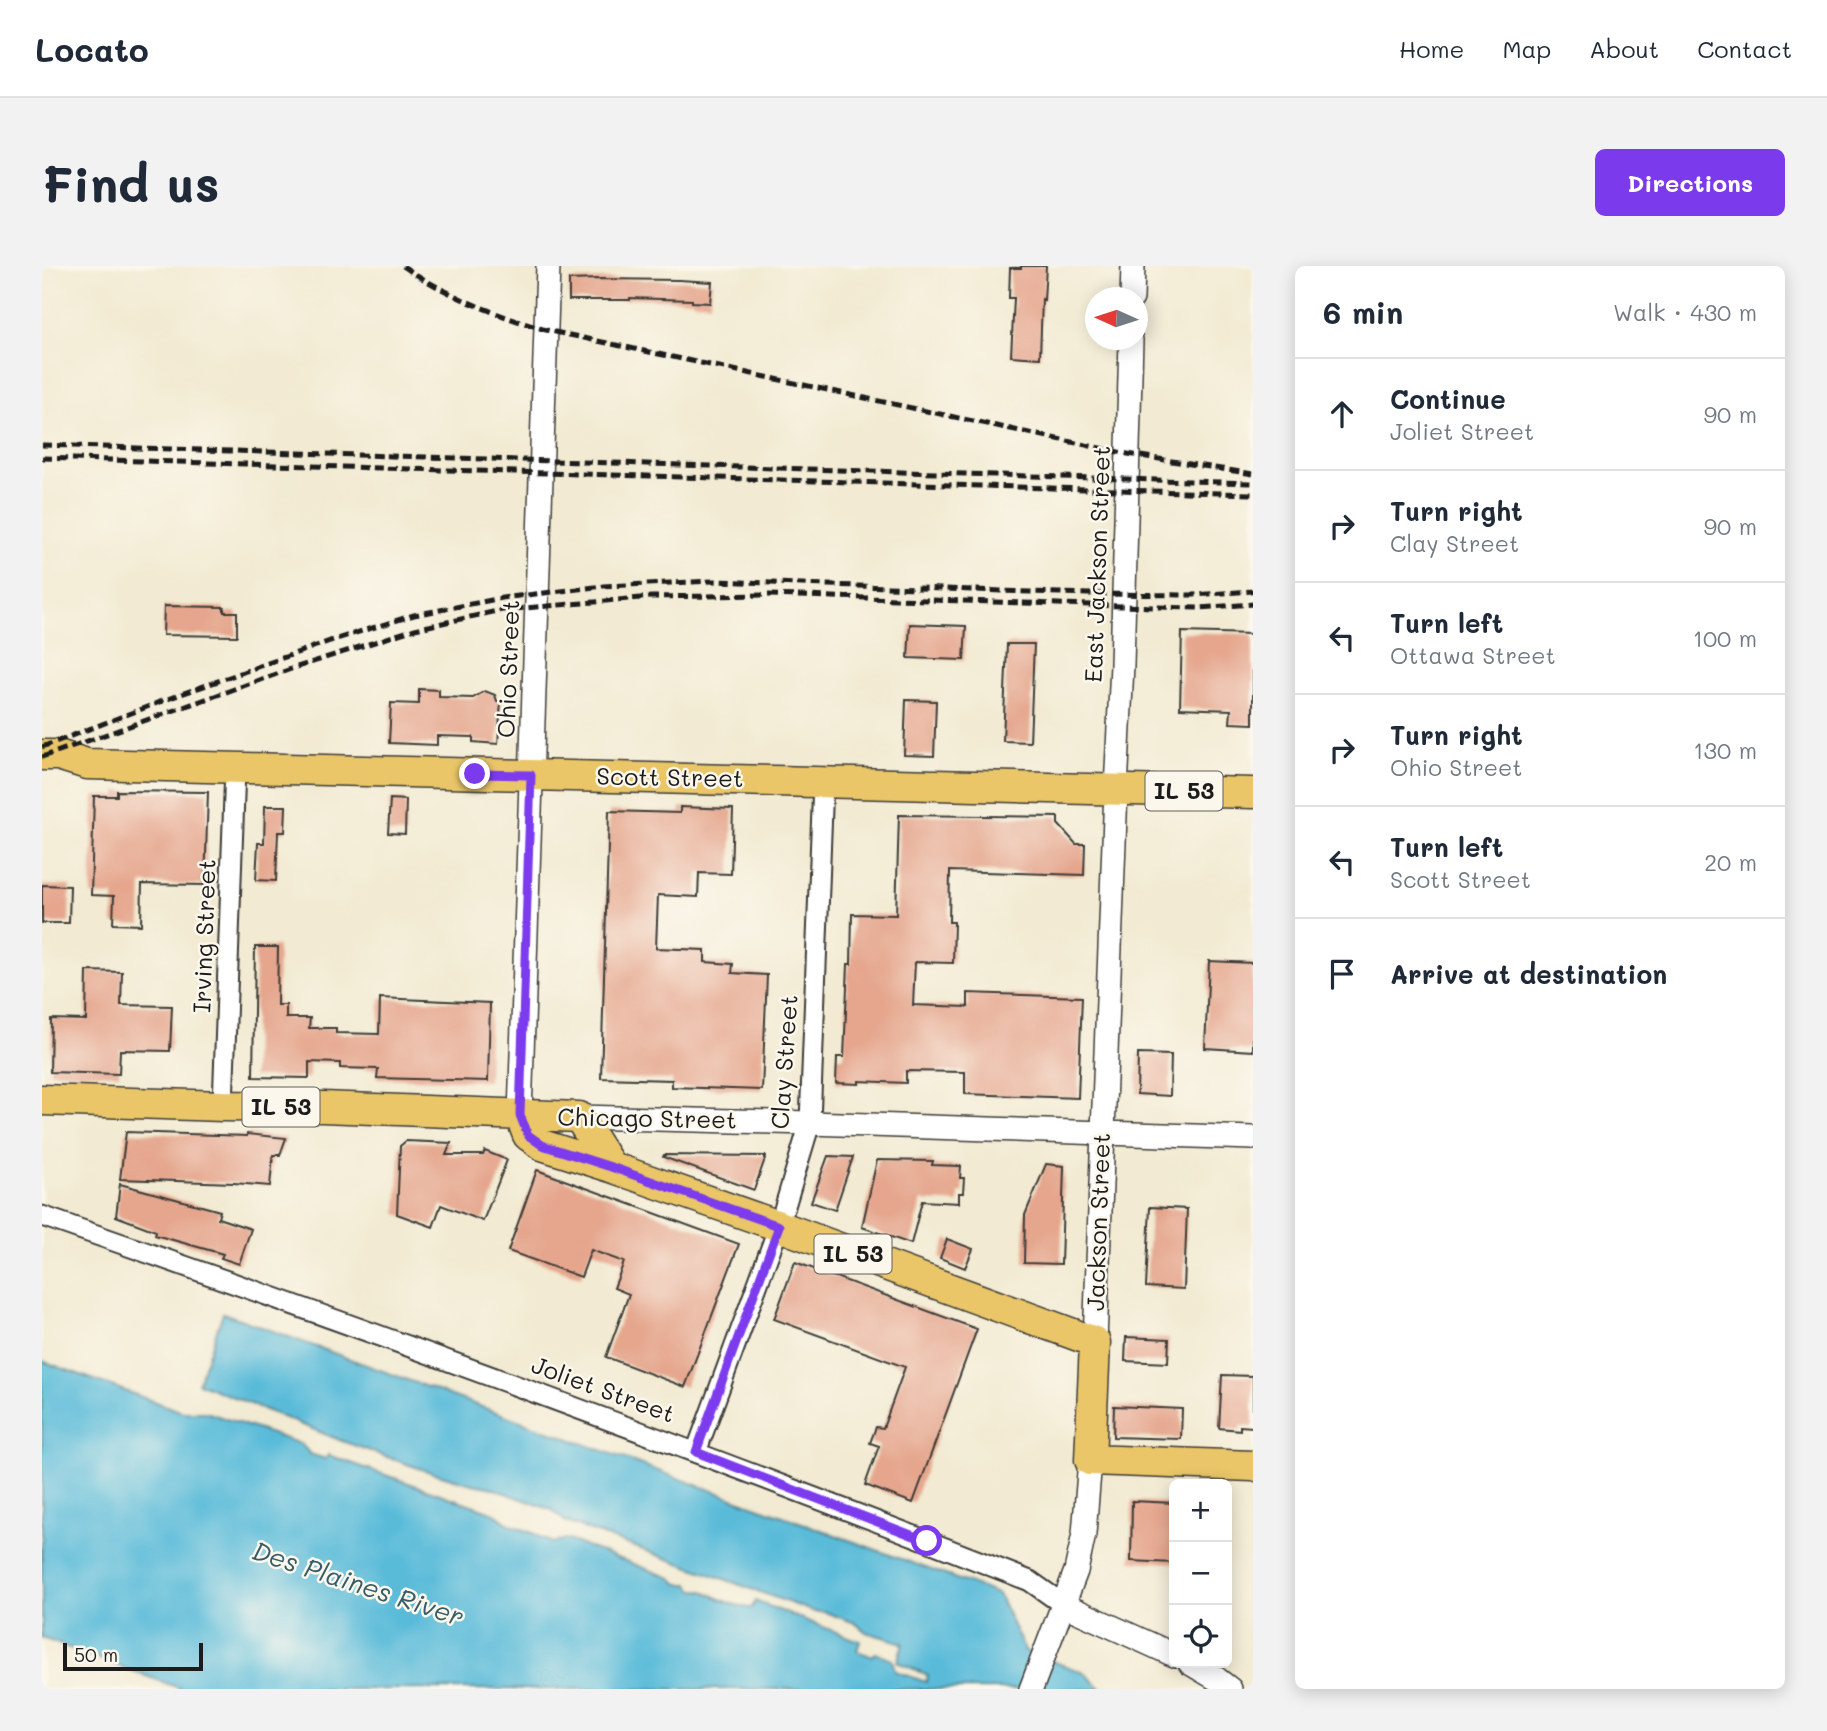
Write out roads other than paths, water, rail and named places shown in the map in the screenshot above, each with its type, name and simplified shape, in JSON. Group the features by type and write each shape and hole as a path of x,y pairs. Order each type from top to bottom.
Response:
{"main road":[{"name":"Scott Street","path":"42,755 58,755 87,764"},
{"name":"Scott Street","path":"42,771 56,772 87,764 1253,793"},
{"name":"Chicago Street","path":"42,1100 579,1117"},
{"path":"520,1115 528,1135 542,1145 611,1167"},
{"path":"579,1117 611,1167"},
{"name":"IL 53","path":"611,1167 1095,1342"},
{"name":"Jackson Street","path":"1090,1460 1095,1342"},
{"path":"1090,1460 1253,1466"}],"street":[{"name":"Ohio Street","path":"520,1115 548,266"},
{"path":"1132,287 1133,266"},
{"name":"East Jackson Street","path":"1116,790 1131,350"},
{"name":"Irving Street","path":"223,1106 235,767"},
{"name":"Clay Street","path":"696,1452 779,1226 810,1123 823,782"},
{"name":"Jackson Street","path":"1095,1342 1116,790"},
{"name":"Chicago Street","path":"579,1117 1253,1138"},
{"name":"Joliet Street","path":"42,1216 249,1288 696,1452 1030,1581 1064,1605 1169,1653"},
{"name":"Jackson Street","path":"1031,1689 1076,1571 1084,1534 1090,1460"},
{"path":"1198,1668 1230,1689"}],"water":[{"name":"Des Plaines River","path":"223,1313 998,1594 1025,1651 1085,1673 1102,1689 182,1689 42,1638 42,1361 183,1412 206,1412 301,1444 310,1454 326,1459 328,1455 492,1512 509,1524 553,1543 566,1539 672,1578 678,1584 689,1584 694,1590 706,1592 737,1606 752,1608 755,1601 860,1641 857,1651 871,1656 876,1653 892,1660 895,1671 926,1682 928,1675 897,1662 903,1643 866,1632 855,1623 825,1612 815,1612 566,1522 552,1510 489,1487 424,1470 342,1441 198,1383"}],"railway":[{"path":"403,266 472,304 546,330 1128,454 1253,474"},
{"path":"42,445 1253,483"},
{"path":"42,458 1253,494"},
{"path":"42,747 330,641 414,615 502,598 603,586 714,581 1089,594 1194,595 1253,591"},
{"path":"42,757 291,669 415,629 502,610 652,597 769,595 1198,608 1253,604"}]}
